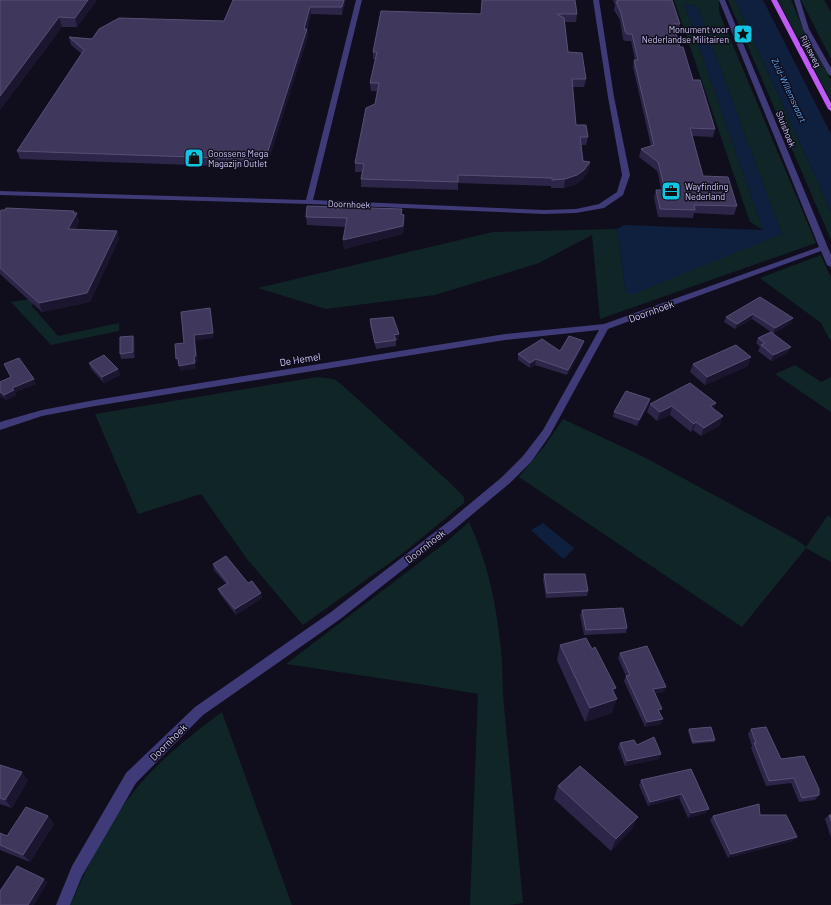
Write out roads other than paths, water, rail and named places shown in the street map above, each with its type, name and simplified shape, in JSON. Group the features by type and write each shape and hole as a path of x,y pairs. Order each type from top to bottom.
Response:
{"main road":[{"name":"Rijksweg","path":"774,0 831,109"}],"street":[{"path":"309,202 359,0"},
{"name":"Doornhoek","path":"0,193 309,202 544,212 570,211 601,206 620,192 626,175 611,97 596,0"},
{"name":"Sluishoek","path":"722,0 831,265"},
{"name":"Rijksweg","path":"797,0 806,29 831,74"},
{"name":"Doornhoek","path":"63,905 77,871 131,778 199,711 334,616 452,525 506,480 527,459 547,432 605,327 824,248"},
{"name":"De Hemel","path":"0,426 42,413 110,400 505,336 605,327"}],"water":[{"name":"Zuid-Willemsvaart","path":"735,0 763,0 831,134 831,211"},
{"path":"684,4 697,6 782,234 634,294 626,294 617,229 624,225 763,230"},
{"path":"543,523 574,548 565,558 562,558 531,530"}],"place":[{"name":"Monument voor Nederlandse Militairen","path":"743,34"},
{"name":"Goossens Mega Magazijn Outlet","path":"194,158"},
{"name":"Wayfinding Nederland","path":"671,191"}]}
